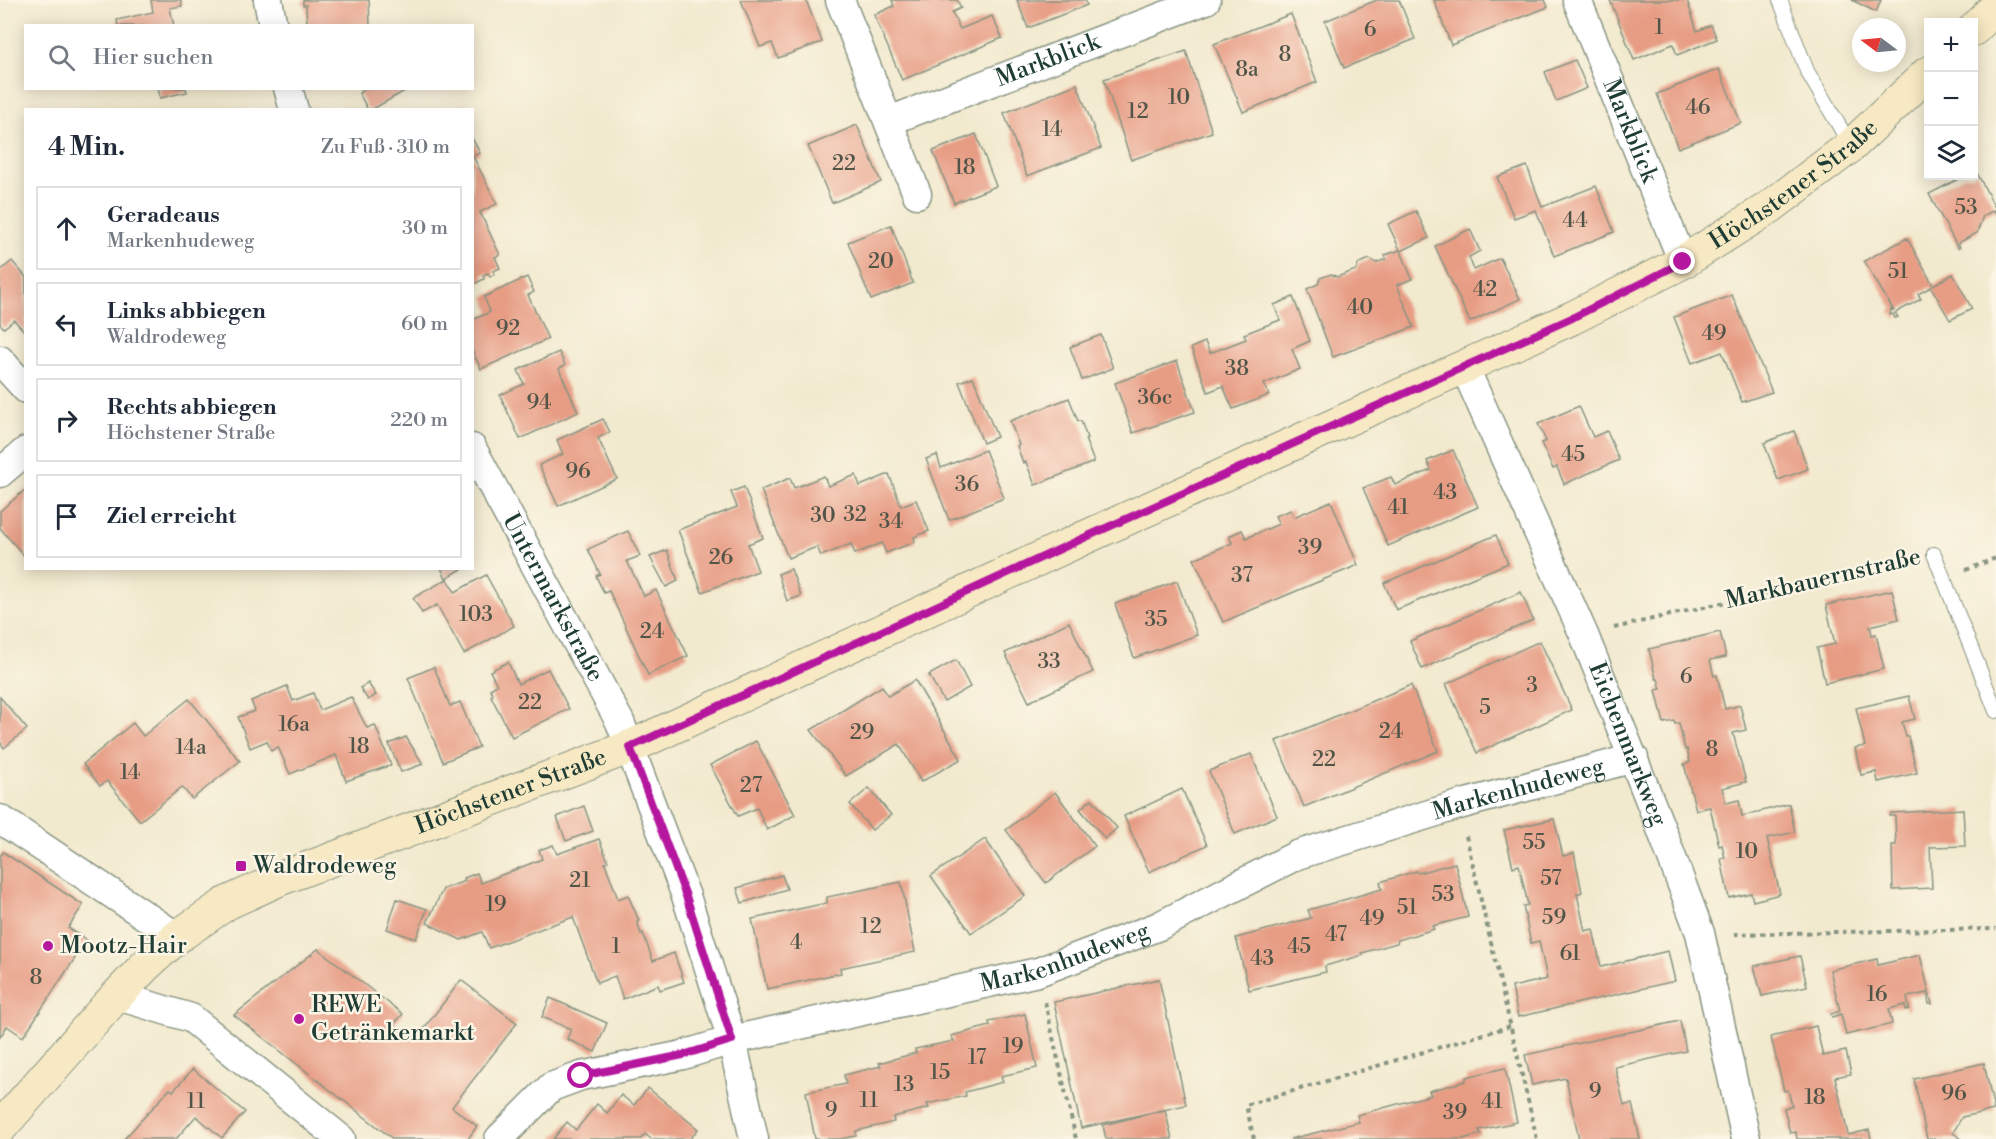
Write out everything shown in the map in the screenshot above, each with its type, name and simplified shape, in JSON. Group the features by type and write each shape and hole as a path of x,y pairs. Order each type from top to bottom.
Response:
{"main road":[{"path":"1978,25 1996,7"},
{"name":"Höchstener Straße","path":"0,1128 146,966 177,937 227,903 282,878 630,747 1572,318 1683,262 1770,207 1851,146 1924,78"}],"street":[{"path":"268,0 273,24"},
{"path":"840,0 917,194"},
{"name":"Markblick","path":"889,122 1206,0"},
{"name":"Markblick","path":"1577,0 1683,262"},
{"path":"289,90 293,108"},
{"path":"0,360 24,387"},
{"name":"Eichenmarkweg","path":"1464,366 1584,635 1634,758 1700,933 1746,1139"},
{"name":"Untermarkstraße","path":"474,452 620,722 630,747"},
{"path":"0,473 24,454"},
{"path":"630,747 686,896 732,1040 754,1139"},
{"name":"Markenhudeweg","path":"500,1139 551,1087 581,1076 683,1055 732,1040 1038,972 1159,926 1297,855 1459,805 1634,758"},
{"path":"0,819 177,937"},
{"path":"118,996 191,1018 341,1139"}],"lane":[{"path":"1780,0 1807,71 1851,146"},
{"name":"Markbauernstraße","path":"1934,554 1996,711"}],"path":[{"name":"Markbauernstraße","path":"1584,635 1934,554"},
{"path":"1943,579 1996,558"},
{"path":"1459,805 1537,1139"},
{"path":"1700,933 1749,935 1996,929"},
{"path":"1038,972 1076,1139"},
{"path":"1254,1139 1246,1105 1510,1026"}],"building":[{"path":"151,0 181,0 182,6 170,8 174,24 118,24 117,20 153,12"},
{"path":"303,0 369,0 370,24 307,24 306,5 303,5"},
{"path":"741,0 806,0 822,42 778,58 772,43 760,47"},
{"path":"892,0 957,0 961,8 952,12 960,29 992,16 1002,38 902,80 874,15 894,6"},
{"path":"1017,0 1085,0 1087,5 1028,28"},
{"path":"1377,0 1399,0 1415,39 1344,68 1325,21"},
{"path":"1434,0 1545,0 1548,7 1451,45"},
{"path":"1610,0 1687,0 1697,31 1711,25 1717,39 1677,55 1673,44 1634,60"},
{"path":"1852,0 1881,0 1876,12"},
{"path":"1291,14 1317,82 1243,112 1214,44"},
{"path":"1186,51 1212,132 1131,160 1104,79"},
{"path":"1575,60 1587,88 1556,101 1545,72"},
{"path":"1719,69 1741,123 1678,148 1657,94"},
{"path":"1077,84 1101,148 1027,176 1004,113"},
{"path":"158,90 186,90 187,92 160,98"},
{"path":"364,90 406,90 375,108 367,108 359,93"},
{"path":"857,125 881,182 832,203 808,146"},
{"path":"976,134 996,186 954,203 933,151"},
{"path":"474,142 480,153 474,156"},
{"path":"474,158 497,204 480,212 500,255 495,257 500,268 493,271 495,274 490,277 488,273 483,275 484,279 474,284"},
{"path":"1527,166 1542,207 1596,186 1614,232 1554,256 1536,210 1514,218 1497,177"},
{"path":"1978,175 1994,206 1996,205 1996,214 1994,210 1983,216 1977,233 1958,243 1960,247 1958,248 1929,194 1956,180 1978,180"},
{"path":"1416,211 1429,238 1401,251 1412,279 1397,285 1414,327 1333,357 1307,289 1318,284 1320,278 1331,274 1337,277 1356,270 1359,263 1370,259 1376,263 1386,259 1385,255 1400,250 1388,224"},
{"path":"891,225 913,283 871,300 848,242"},
{"path":"1470,229 1480,251 1469,257 1474,270 1500,258 1520,299 1470,322 1435,246"},
{"path":"1907,238 1933,285 1953,274 1972,309 1950,320 1931,287 1918,294 1921,299 1895,313 1898,317 1890,315 1891,309 1894,311 1864,261"},
{"path":"12,261 24,275 24,331 14,320 4,328 0,324 0,271"},
{"path":"527,277 534,292 528,295 548,339 481,369 474,354 474,319 490,312 484,297"},
{"path":"1732,295 1772,392 1742,402 1722,352 1692,363 1674,317"},
{"path":"1293,297 1310,341 1292,349 1300,369 1264,384 1269,395 1233,409 1223,386 1208,392 1191,348 1205,342 1210,353 1246,339 1244,334 1280,320 1274,305"},
{"path":"1101,335 1113,368 1082,380 1070,347"},
{"path":"559,352 565,365 559,369 578,412 520,439 500,395 524,384 518,370"},
{"path":"1177,361 1195,412 1133,433 1115,383"},
{"path":"973,377 997,437 983,443 959,382"},
{"path":"1069,398 1078,421 1081,421 1094,462 1035,485 1026,462 1023,463 1010,421"},
{"path":"1579,406 1593,437 1607,431 1619,460 1564,484 1557,467 1553,469 1541,443 1546,441 1538,424"},
{"path":"603,419 610,432 598,438 617,479 558,506 539,465 563,454 557,440"},
{"path":"1794,431 1808,469 1778,480 1764,443"},
{"path":"985,450 1004,498 949,520 926,459 937,455 941,468"},
{"path":"1453,450 1478,507 1388,546 1363,488 1391,477 1395,485 1431,470 1427,461"},
{"path":"889,474 901,506 916,500 929,531 914,537 915,542 886,553 882,543 855,554 851,544 821,556 817,547 788,558 761,490 790,478 794,488 824,476 828,486 856,475 860,486"},
{"path":"744,487 763,538 748,544 758,571 702,592 678,530 737,507 731,492"},
{"path":"24,491 24,556 0,528 0,511"},
{"path":"1331,501 1358,565 1223,622 1194,559 1232,543 1229,536 1242,530 1246,538 1279,524 1275,516 1291,510 1294,517"},
{"path":"628,531 640,556 627,561 644,596 656,590 688,656 648,675 609,591 604,593 596,576 600,574 588,549"},
{"path":"1496,535 1508,563 1396,610 1384,583"},
{"path":"667,550 678,581 666,587 650,557"},
{"path":"791,569 801,596 787,601 778,574"},
{"path":"442,570 460,570 446,578"},
{"path":"486,575 514,626 464,654 437,605 422,613 413,598 447,579 455,592"},
{"path":"1177,581 1197,635 1134,658 1115,604"},
{"path":"1892,590 1899,619 1870,626 1872,635 1876,634 1884,669 1825,683 1817,648 1835,644 1826,605"},
{"path":"1521,592 1533,620 1422,669 1410,641"},
{"path":"1069,622 1093,672 1029,702 1005,653"},
{"path":"1720,632 1726,657 1710,660 1714,676 1717,675 1725,709 1740,705 1746,730 1733,733 1746,782 1722,788 1726,803 1739,800 1742,816 1789,804 1795,832 1767,838 1780,894 1753,901 1751,893 1729,898 1721,859 1725,858 1722,845 1719,846 1710,807 1696,810 1684,764 1690,762 1687,749 1685,750 1679,723 1675,724 1674,721 1664,723 1656,690 1661,689 1656,679 1649,649"},
{"path":"1540,641 1572,710 1477,753 1446,684"},
{"path":"956,660 970,687 944,702 929,675"},
{"path":"508,662 518,684 548,669 569,709 512,737 491,696 493,695 490,689 497,685 490,671"},
{"path":"434,667 450,706 460,702 479,747 443,762 408,678"},
{"path":"915,680 961,759 921,782 899,744 846,776 811,730 882,686 888,696"},
{"path":"368,683 376,695 368,700 360,688"},
{"path":"1411,685 1438,751 1304,807 1276,741"},
{"path":"287,686 293,701 313,693 320,710 351,697 367,728 375,725 391,765 346,781 336,755 290,774 278,747 271,751 267,741 250,748 238,717 255,711 251,701"},
{"path":"1909,696 1915,719 1902,722 1906,737 1908,736 1917,773 1878,782 1876,772 1861,775 1855,748 1865,746 1856,708"},
{"path":"0,697 27,729 4,748 0,742"},
{"path":"189,699 240,761 192,799 182,787 140,821 107,781 100,786 83,764 133,723 143,736"},
{"path":"406,737 423,764 401,772 389,744"},
{"path":"756,741 795,815 767,830 757,808 738,816 710,765"},
{"path":"1251,754 1277,816 1235,834 1209,771"},
{"path":"869,788 891,815 872,830 850,804"},
{"path":"1182,789 1207,845 1149,872 1124,816"},
{"path":"1055,792 1095,846 1046,883 1006,830"},
{"path":"1092,799 1117,828 1105,839 1080,809"},
{"path":"584,806 593,831 566,841 557,817"},
{"path":"1963,809 1965,846 1930,847 1932,888 1893,890 1892,845 1896,845 1895,816 1890,816 1891,813"},
{"path":"1554,819 1563,856 1574,853 1582,892 1577,894 1585,931 1593,929 1601,967 1668,951 1675,981 1518,1017 1512,987 1547,979 1539,941 1531,943 1523,906 1528,905 1519,865 1513,867 1504,830"},
{"path":"599,839 608,861 605,863 618,899 628,895 653,961 674,953 684,982 660,990 658,985 623,999 615,976 597,983 573,917 489,948 482,932 461,940 427,923 443,889 465,881 464,878 477,873 481,883 542,859 539,850 553,845 557,854"},
{"path":"985,839 1025,896 971,933 931,876"},
{"path":"3,852 83,905 68,928 87,940 23,1037 7,1026 0,1037 0,856"},
{"path":"1455,863 1468,917 1432,926 1434,929 1398,940 1397,943 1325,966 1326,972 1249,990 1236,938 1311,918 1308,910 1382,889 1380,882 1416,871 1418,873"},
{"path":"782,875 787,889 742,903 737,888"},
{"path":"901,882 915,952 840,968 841,973 767,989 752,919 827,903 827,897"},
{"path":"397,899 427,909 416,939 387,929"},
{"path":"318,949 403,1014 394,1024 415,1040 461,980 517,1023 452,1107 477,1126 468,1139 393,1139 234,1015"},
{"path":"1920,955 1932,1004 1929,1004 1927,993 1907,997 1909,1009 1906,1010 1905,1005 1889,1009 1892,1024 1846,1035 1841,1014 1832,1017 1831,1014 1840,1011 1830,970 1877,959 1878,965"},
{"path":"1800,956 1807,986 1762,996 1754,966"},
{"path":"1159,979 1186,1105 1081,1128 1054,1002"},
{"path":"550,998 607,1023 595,1052 567,1039 571,1029 542,1017"},
{"path":"1025,1014 1037,1068 1001,1076 1003,1082 965,1092 966,1096 927,1104 929,1108 893,1117 894,1122 856,1131 856,1136 840,1139 815,1139 806,1092 846,1084 844,1075 881,1066 879,1063 916,1053 915,1049 954,1041 951,1036 990,1026 989,1022"},
{"path":"1680,1021 1686,1051 1615,1067 1624,1105 1632,1104 1640,1139 1579,1139 1566,1078 1532,1085 1525,1055"},
{"path":"1816,1026 1823,1056 1846,1051 1851,1074 1835,1077 1848,1135 1869,1130 1871,1139 1797,1139 1796,1132 1790,1133 1784,1108 1792,1106 1788,1090 1784,1091 1771,1037"},
{"path":"1984,1063 1994,1110 1962,1117 1953,1133 1962,1139 1927,1139 1914,1079"},
{"path":"1505,1068 1517,1122 1479,1130 1481,1134 1463,1139 1290,1139 1359,1122 1357,1115 1431,1095 1429,1091 1466,1081 1466,1077"},
{"path":"193,1069 245,1112 222,1138 196,1116 176,1139 124,1139 170,1089 173,1091"},
{"path":"648,1088 698,1129 690,1139 651,1139 645,1134 641,1139 553,1139 567,1122 576,1130 597,1104 607,1113 621,1095 634,1105"},
{"path":"1165,1110 1172,1139 1106,1139 1103,1125"}],"place":[{"name":"Waldrodeweg","path":"241,866"},
{"name":"Mootz-Hair","path":"48,946"},
{"name":"REWE Getränkemarkt","path":"299,1019"}],"route":[{"path":"581,1076 683,1055 732,1040 686,896 630,747 1086,537 1572,318 1683,262"}]}
